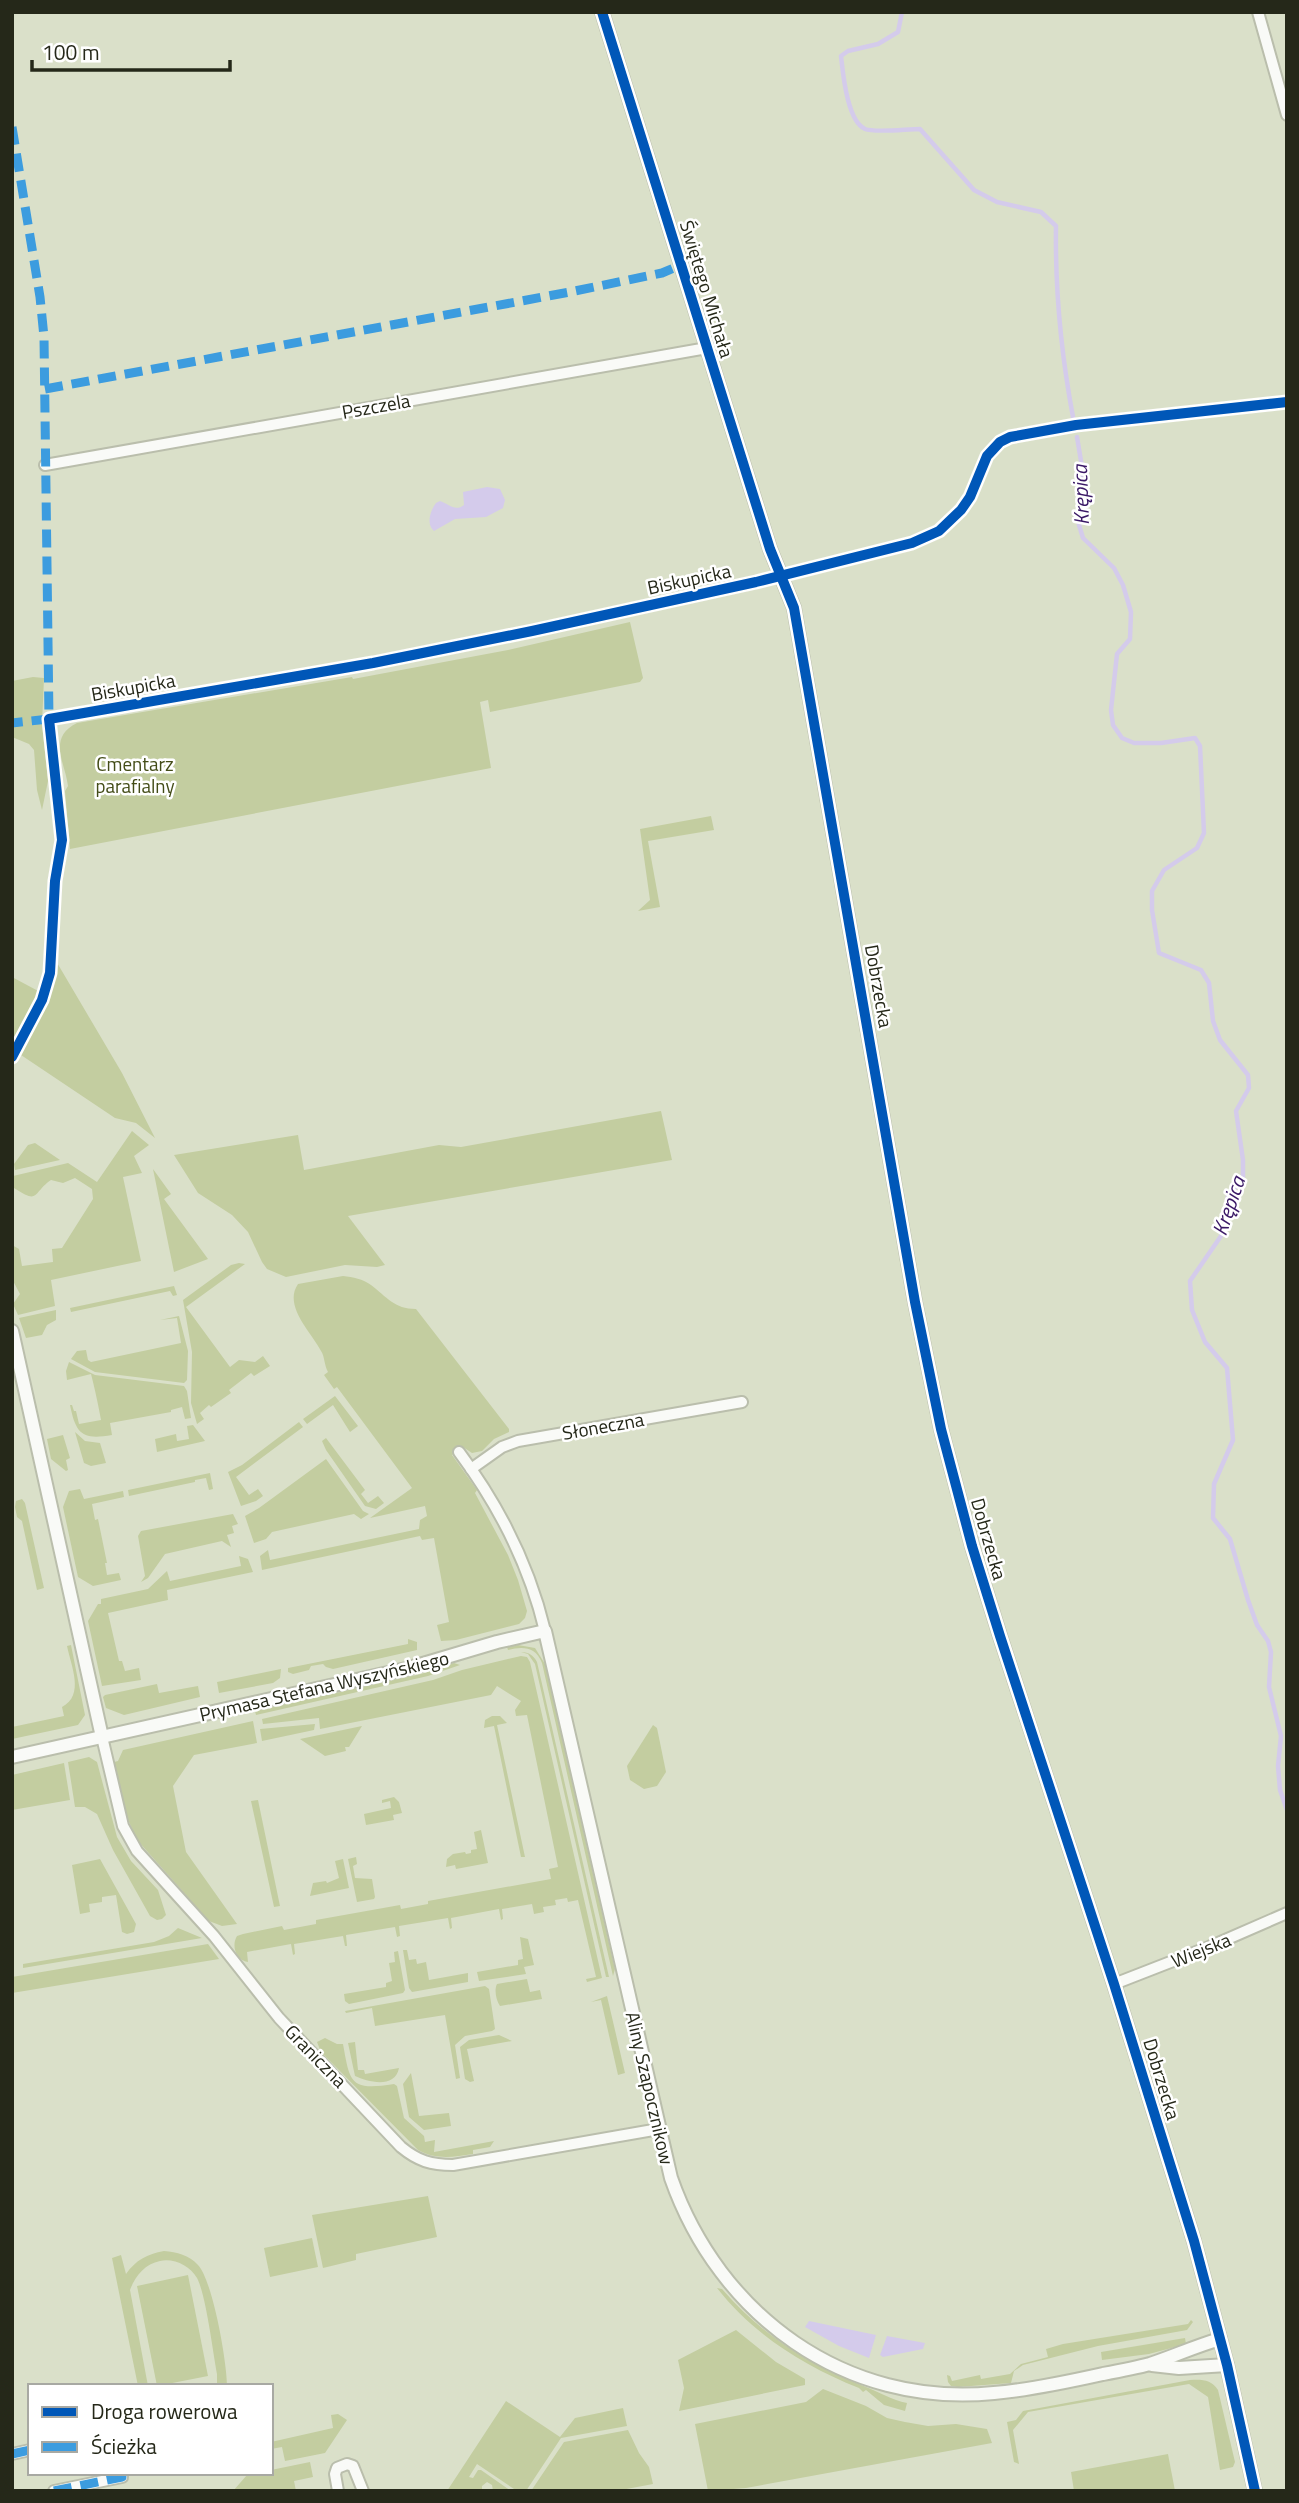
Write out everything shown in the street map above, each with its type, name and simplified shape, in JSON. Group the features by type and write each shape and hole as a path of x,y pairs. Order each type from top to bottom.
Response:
{"street":[{"name":"Świętego Michała","path":"602,12 781,575"},
{"path":"1258,12 1287,115"},
{"name":"Pszczela","path":"45,465 707,348"},
{"name":"Biskupicka","path":"12,1057 42,1000 50,973 54,889 62,840 49,719 373,663 532,631 912,543 939,531 961,510 970,497 992,449 1010,437 1076,425 1287,402"},
{"name":"Dobrzecka","path":"781,575 794,608 803,647 915,1302 941,1429 988,1598 1114,1984 1194,2241 1227,2365 1255,2491"},
{"path":"12,1331 102,1737"},
{"name":"Słoneczna","path":"471,1469 502,1447 518,1441 742,1402"},
{"name":"Aliny Szapocznikow","path":"459,1452 500,1513 522,1557 536,1596 671,2178 685,2216 717,2269 736,2292 763,2319 794,2343 826,2361 860,2376 894,2386 956,2395 1020,2390 1149,2364 1220,2339"},
{"name":"Prymasa Stefana Wyszyńskiego","path":"12,1757 414,1667 497,1642 545,1631"},
{"name":"Graniczna","path":"102,1737 121,1817 137,1851 214,1936 279,2018 412,2156 421,2162 453,2165 659,2129"},
{"name":"Wiejska","path":"1114,1984 1287,1913"},
{"name":"Aliny Szapocznikow","path":"1149,2364 1179,2368 1227,2365"},
{"path":"338,2491 335,2474 337,2468 347,2464 353,2466 356,2471 363,2491"},
{"path":"54,2491 122,2475"}],"green space":[{"name":"Cmentarz parafialny","path":"630,622 643,678 640,682 490,712 488,700 480,702 491,768 70,849 65,791 68,786 60,743 68,729 77,723 352,677 353,679 508,650"},
{"path":"44,678 42,724 48,781 42,810 37,790 34,750 29,744 12,737 12,681"},
{"path":"711,816 714,830 648,841 660,907 638,911 650,900 640,829"},
{"path":"56,961 122,1073 155,1138 136,1123 115,1118 21,1055 50,999"},
{"path":"12,977 40,992 12,1046"},
{"path":"661,1111 672,1160 348,1216 385,1265 345,1265 286,1277 267,1269 248,1232 232,1215 198,1193 174,1155 298,1135 304,1170 439,1145 461,1147"},
{"path":"132,1131 149,1145 134,1156 142,1173 123,1177 141,1261 51,1280 55,1306 18,1315 13,1304 20,1294 12,1279 12,1245 19,1249 22,1266 53,1262 52,1249 62,1248 93,1199 92,1189 75,1178 63,1183 51,1180 35,1195 28,1196 14,1188 13,1176 68,1163 97,1182"},
{"path":"35,1143 60,1160 15,1170 14,1164 28,1145"},
{"path":"153,1169 171,1194 164,1199 208,1259 174,1272"},
{"path":"245,1264 186,1307 230,1367 239,1360 255,1362 263,1356 270,1366 254,1376 251,1373 229,1390 231,1393 211,1407 209,1405 200,1413 204,1419 197,1424 191,1403 192,1352 183,1300 231,1265"},
{"path":"343,1276 365,1281 396,1305 416,1309 509,1429 509,1432 494,1439 482,1451 472,1453 463,1447 452,1455 477,1490 475,1493 508,1555 518,1580 527,1611 519,1624 456,1640 441,1641 437,1625 449,1622 434,1538 422,1540 420,1536 262,1570 260,1556 268,1550 270,1560 419,1529 420,1520 427,1516 425,1506 370,1518 412,1488 337,1387 334,1389 324,1375 328,1372 322,1353 296,1310 294,1292 298,1284"},
{"path":"174,1286 177,1295 173,1296 170,1291 71,1312 70,1308"},
{"path":"56,1310 56,1320 47,1325 42,1335 26,1338 19,1318"},
{"path":"179,1316 188,1351 187,1380 184,1383 95,1372 71,1359 77,1351 86,1350 91,1362 181,1343 177,1318 160,1320"},
{"path":"69,1362 95,1375 184,1386 191,1418 185,1419 182,1407 171,1412 110,1423 112,1435 88,1436 78,1429 70,1405 76,1411 79,1424 101,1420 91,1374 67,1380"},
{"path":"335,1396 358,1426 350,1432 333,1405 307,1424 303,1419"},
{"path":"299,1422 303,1427 236,1477 249,1495 258,1489 263,1496 241,1506 228,1472 242,1465"},
{"path":"193,1425 205,1441 157,1452 155,1439 176,1434 177,1441 189,1439 187,1426"},
{"path":"75,1432 85,1441 100,1443 106,1463 91,1466 84,1463"},
{"path":"63,1435 70,1458 66,1460 66,1471 51,1459 47,1439"},
{"path":"326,1438 365,1490 361,1494 368,1503 378,1496 384,1503 376,1509 365,1506 326,1450 322,1441"},
{"path":"326,1459 363,1511 369,1514 361,1519 354,1514 272,1532 266,1539 254,1543 245,1516"},
{"path":"210,1473 213,1489 209,1490 206,1478 129,1496 128,1490"},
{"path":"80,1489 84,1499 123,1491 124,1497 92,1504 95,1520 98,1519 107,1575 119,1573 121,1580 93,1586 78,1577 63,1507 69,1491"},
{"path":"22,1499 44,1588 37,1590 22,1521 17,1517 15,1507 16,1501"},
{"path":"233,1514 238,1524 232,1526 234,1533 227,1535 231,1547 222,1541 165,1554 148,1578 141,1582 145,1576 138,1536 141,1531"},
{"path":"239,1556 248,1559 253,1572 167,1590 168,1600 108,1613 119,1661 122,1661 125,1671 139,1668 141,1680 102,1686 88,1621 98,1604 101,1604 101,1599 148,1589 167,1571 170,1581 241,1566"},
{"path":"408,1639 417,1642 417,1650 333,1669 323,1664 293,1674 288,1672 288,1668 408,1644"},
{"path":"71,1645 85,1715 78,1725 12,1739 12,1727 64,1716 62,1707 69,1702 75,1688 67,1646"},
{"path":"518,1645 535,1648 545,1664 615,1969 613,1976 542,1663 533,1651 519,1648 508,1650 507,1647"},
{"path":"521,1652 526,1653 531,1655 537,1662 609,1977 606,1977 535,1664 528,1654"},
{"path":"521,1656 527,1657 530,1662 602,1978 587,1982 586,1979 596,1977 578,1900 568,1902 567,1898 555,1900 556,1905 543,1907 544,1912 534,1914 532,1904 502,1909 501,1920 499,1909 451,1918 450,1929 448,1918 399,1926 400,1936 397,1937 395,1927 346,1935 347,1946 343,1936 294,1944 293,1955 291,1944 247,1952 248,1962 240,1958 234,1944 237,1936 243,1934 282,1926 284,1930 316,1924 316,1920 400,1905 401,1909 428,1904 428,1901 551,1879 549,1869 558,1867 527,1715 516,1716 515,1710 521,1701 497,1686 491,1695 320,1729 319,1718 263,1724 262,1719 433,1680"},
{"path":"454,1663 460,1665 428,1676 256,1715 255,1711 421,1674"},
{"path":"281,1669 280,1678 273,1683 219,1693 217,1682"},
{"path":"157,1684 159,1693 198,1686 200,1697 124,1715 106,1708 103,1697 105,1695"},
{"path":"500,1716 507,1723 497,1725 525,1857 521,1857 494,1726 484,1728 485,1720"},
{"path":"253,1721 257,1743 194,1755 173,1786 186,1852 237,1924 222,1926 209,1921 138,1841 128,1820 114,1762 118,1761 123,1750"},
{"path":"315,1724 314,1730 262,1741 260,1729"},
{"path":"653,1725 657,1728 666,1772 657,1786 644,1789 630,1780 627,1766"},
{"path":"362,1726 349,1747 345,1747 346,1751 325,1756 300,1739"},
{"path":"89,1757 97,1762 117,1837 131,1861 158,1890 166,1915 162,1919 157,1920 150,1916 113,1850 97,1814 85,1807 75,1807 68,1762"},
{"path":"64,1763 70,1800 12,1810 12,1775"},
{"path":"394,1797 399,1802 402,1813 393,1815 394,1820 366,1825 364,1814 391,1808 390,1801 382,1803 382,1800"},
{"path":"258,1800 280,1906 274,1907 251,1801"},
{"path":"481,1830 488,1863 456,1869 455,1865 446,1867 447,1859 453,1854 471,1853 471,1850 477,1849 474,1832"},
{"path":"356,1857 357,1864 353,1866 355,1878 372,1879 374,1899 357,1902 348,1859"},
{"path":"100,1859 136,1924 134,1932 122,1932 116,1895 102,1897 102,1902 89,1904 90,1912 80,1914 72,1865"},
{"path":"343,1859 349,1888 310,1896 313,1883 327,1883 339,1878 335,1861"},
{"path":"178,1928 202,1938 23,1968 23,1964 154,1942 169,1936"},
{"path":"520,1937 528,1939 534,1965 524,1967 526,1974 479,1981 477,1972 518,1965 518,1960 523,1959"},
{"path":"208,1944 219,1959 12,1993 12,1977"},
{"path":"403,1950 407,1950 409,1960 416,1959 417,1964 426,1962 429,1980 468,1973 468,1982 412,1992"},
{"path":"398,1951 405,1990 403,1993 349,2004 345,2001 344,1994 386,1987 386,1983 392,1981 389,1963 395,1962 394,1952"},
{"path":"527,1979 530,1992 540,1990 542,1999 500,2006 496,1995 497,1984"},
{"path":"485,1986 489,1989 495,2029 465,2036 455,2045 460,2078 456,2079 445,2015 375,2026 372,2008 345,2011"},
{"path":"607,1996 625,2073 618,2075 601,2000 591,2002"},
{"path":"499,2035 512,2041 467,2049 474,2081 465,2079 460,2047 469,2040"},
{"path":"325,2038 343,2044 351,2076 360,2085 397,2086 404,2118 424,2136 425,2142 435,2140 434,2152 494,2141 490,2147 473,2150 473,2154 458,2156 438,2156 418,2150 321,2052 317,2042"},
{"path":"355,2042 358,2070 364,2070 365,2074 399,2068 396,2075 380,2082 355,2076 348,2043"},
{"path":"411,2073 419,2116 449,2113 451,2126 424,2130 409,2117 403,2084"},
{"path":"428,2196 437,2237 356,2254 356,2260 323,2268 312,2215"},
{"path":"312,2238 318,2267 270,2277 264,2248"},
{"path":"164,2251 178,2253 191,2259 204,2274 218,2323 227,2384 217,2384 209,2324 197,2278 181,2264 165,2260 145,2268 130,2290 148,2384 138,2384 112,2258 121,2255 126,2274 142,2258"},
{"path":"188,2275 208,2376 157,2384 137,2286"},
{"path":"717,2288 722,2289 754,2321 788,2347 825,2369 907,2403 905,2411 884,2405 866,2390 863,2392 819,2370 781,2347 747,2320"},
{"path":"1191,2320 1193,2322 1187,2330 1098,2346 1023,2365 1014,2371 1011,2383 958,2387 951,2386 948,2382 947,2375 952,2381 980,2375 981,2379 1010,2374 1021,2364 1048,2357 1046,2349 1063,2344 1188,2324"},
{"path":"736,2330 776,2362 805,2379 805,2385 679,2411 684,2388 678,2360"},
{"path":"1185,2338 1186,2344 1149,2354 1102,2360 1101,2352"},
{"path":"1190,2380 1206,2381 1218,2390 1235,2462 1233,2467 1220,2470 1208,2397 1189,2384 1028,2412 1013,2430 1019,2464 1014,2462 1007,2422 1016,2420 1023,2411"},
{"path":"823,2389 866,2406 887,2418 928,2426 956,2424 987,2429 992,2443 746,2488 708,2491 695,2424 806,2402"},
{"path":"506,2401 560,2437 575,2418 623,2408 627,2426 561,2438 526,2491 517,2491 477,2464 469,2477 473,2478 478,2470 481,2470 511,2491 493,2491 492,2485 487,2482 482,2486 482,2491 447,2491"},
{"path":"338,2414 347,2420 325,2453 285,2461 282,2447 273,2449 273,2442 333,2428 331,2415"},
{"path":"628,2430 649,2467 653,2484 616,2491 531,2491 564,2442"},
{"path":"1168,2454 1175,2491 1074,2491 1071,2472"},
{"path":"310,2462 313,2477 294,2481 296,2491 233,2491 247,2475 273,2475 273,2470"}],"shaded area":[{"path":"487,487 500,489 505,500 503,508 486,517 455,519 434,531 430,525 430,517 436,503 440,501 455,508 461,507 464,505 463,492"},
{"path":"809,2321 876,2335 869,2358 839,2346 805,2327"},
{"path":"887,2336 925,2343 923,2349 883,2357 880,2355"}],"waterway":[{"name":"Krępica","path":"902,12 898,32 878,44 848,51 841,56 847,96 854,117 865,129 870,130 920,129 974,190 997,202 1041,212 1056,226 1060,322 1073,417"},
{"name":"Krępica","path":"1077,437 1082,467 1079,525 1083,538 1114,568 1123,585 1131,612 1130,639 1117,654 1111,710 1113,725 1122,738 1134,743 1161,743 1195,738 1200,746 1204,833 1197,848 1164,870 1152,891 1152,910 1159,953 1201,970 1209,983 1213,1021 1220,1040 1248,1075 1249,1088 1236,1111 1243,1178 1228,1196 1221,1236 1190,1281 1192,1310 1205,1342 1227,1368 1233,1440 1214,1484 1213,1518 1230,1539 1257,1625 1268,1641 1271,1652 1269,1687 1281,1736 1278,1766 1280,1790 1287,1810"}],"marked path":[{"path":"12,127 44,337 49,719 12,723"},
{"path":"45,389 570,292 662,273 681,265"},
{"path":"12,2454 28,2450"},
{"path":"54,2491 122,2475"}],"cycle path":[{"path":"602,12 770,549 794,608 915,1302 941,1429 972,1546 1000,1636 1114,1984 1194,2241 1227,2365 1255,2491"},
{"path":"12,1057 42,1000 50,973 55,881 62,840 49,719 373,663 532,631 756,582 912,543 939,531 961,510 970,497 987,456 1000,442 1010,437 1076,425 1287,402"}]}
